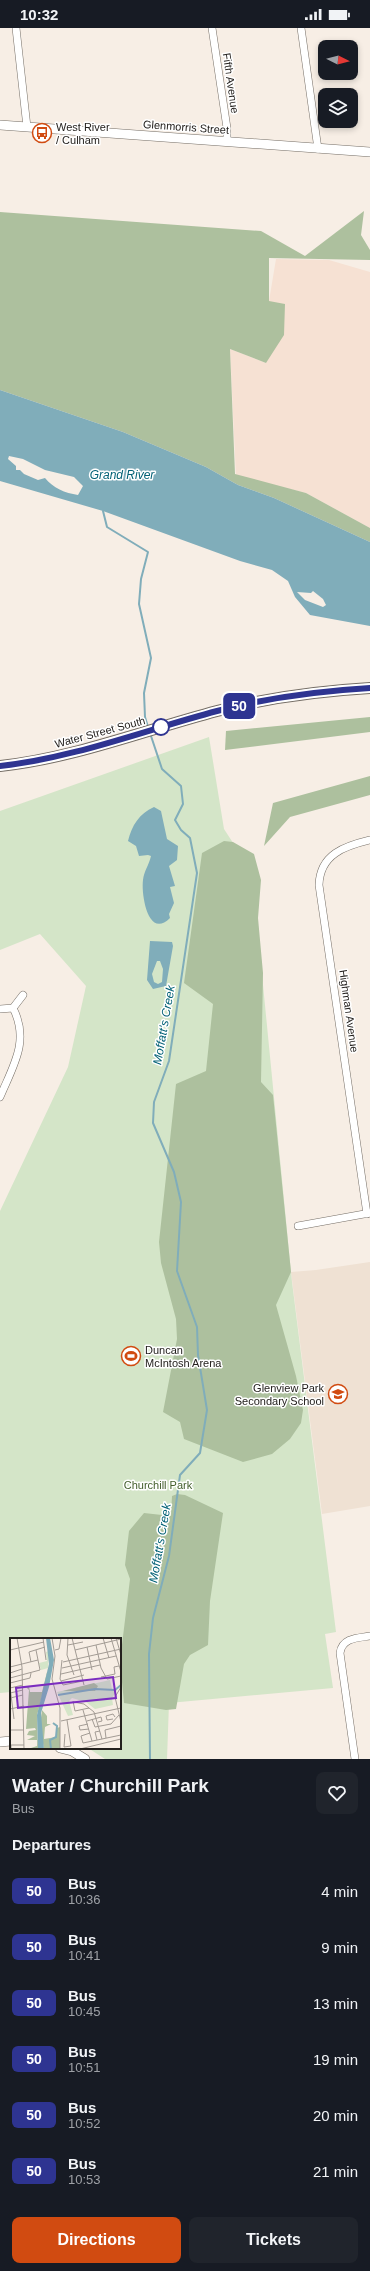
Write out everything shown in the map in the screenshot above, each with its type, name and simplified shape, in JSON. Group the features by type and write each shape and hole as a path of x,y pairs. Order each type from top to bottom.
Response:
{"main road":[{"name":"Water Street South","path":"0,766 56,756 160,728 218,710 335,690 370,688"}],"street":[{"path":"16,28 27,127"},
{"name":"Fifth Avenue","path":"212,28 227,128 226,142"},
{"path":"301,28 318,149"},
{"name":"Glenmorris Street","path":"0,125 370,152"},
{"name":"Highman Avenue","path":"369,1214 319,885 322,870 332,855 344,846 370,840"},
{"path":"0,1009 13,1008 23,995"},
{"path":"0,1097 20,1048 19,1019 13,1008"},
{"path":"298,1226 369,1214"},
{"path":"355,1759 340,1654 343,1645 350,1640 370,1636"},
{"path":"0,1742 10,1741"},
{"path":"64,1749 72,1751 86,1759"}],"shaded area":[{"path":"276,259 329,260 370,272 370,528 306,493 236,476 230,349 266,363 269,301"},
{"name":"Glenview Park Secondary School","path":"370,1262 370,1506 322,1514 291,1272"}],"green space":[{"path":"364,211 361,235 370,250 370,260 269,258 269,301 285,304 284,335 266,363 230,349 235,474 306,493 370,528 370,542 274,498 238,485 206,467 123,432 0,390 0,212 261,231 305,256"},
{"path":"370,717 370,732 225,750 226,731"},
{"name":"Churchill Park","path":"209,737 224,829 252,872 292,1282 336,1632 325,1634 333,1688 169,1703 167,1759 105,1759 90,1749 121,1749 121,1638 10,1638 10,1692 0,1693 0,1211 68,1067 86,986 40,934 0,950 0,811"},
{"path":"370,776 370,795 290,817 264,846 273,803"},
{"path":"224,841 233,842 254,854 261,880 258,918 263,973 261,1082 273,1095 291,1272 276,1305 296,1376 303,1410 301,1423 290,1439 272,1454 243,1462 184,1439 180,1422 163,1412 177,1339 176,1319 161,1263 159,1242 176,1084 206,1071 213,1004 184,983 202,853"},
{"path":"177,1494 185,1495 223,1513 210,1601 208,1645 190,1655 184,1664 176,1709 166,1710 124,1703 121,1653 130,1579 125,1565 129,1531 144,1513 171,1516 172,1496"}],"water":[{"name":"Grand River","path":"0,390 123,432 206,467 238,485 274,498 370,542 370,626 310,615 295,597 288,581 272,570 240,561 103,511 0,481","holes":["9,456 23,459 45,470 74,477 83,486 78,495 68,493 52,485 45,478 38,480 24,474 20,470 16,470 16,466 8,459","313,591 323,599 326,605 323,607 305,600 297,592 311,593"]},
{"path":"154,807 161,811 167,839 178,846 177,860 169,866 175,886 170,887 174,903 169,914 170,918 162,923 156,923 151,919 143,895 144,877 151,856 139,856 136,846 128,841 134,825 140,817"},
{"path":"150,941 172,942 173,946 166,986 153,989 147,980","holes":["157,961 160,961 163,969 162,982 158,984 154,982 152,974"]}],"waterway":[{"name":"Moffatt's Creek","path":"103,511 107,527 148,552 141,579 139,604 151,658 144,693 145,717 148,727"},
{"name":"Moffatt's Creek","path":"150,733 162,769 181,786 183,804 175,820 181,830 190,838 197,873 169,1061 154,1102 153,1123 174,1172 181,1202 177,1271 197,1327 198,1355 207,1410 200,1453 180,1475 169,1556 153,1618 149,1654 150,1759"}],"bus line":[{"name":"50","path":"0,766 49,758 77,751 218,710 335,690 370,688"}],"place":[{"name":"West River / Culham","path":"42,133"},
{"name":"Duncan McIntosh Arena","path":"131,1356"},
{"name":"Glenview Park Secondary School","path":"338,1394"}]}
